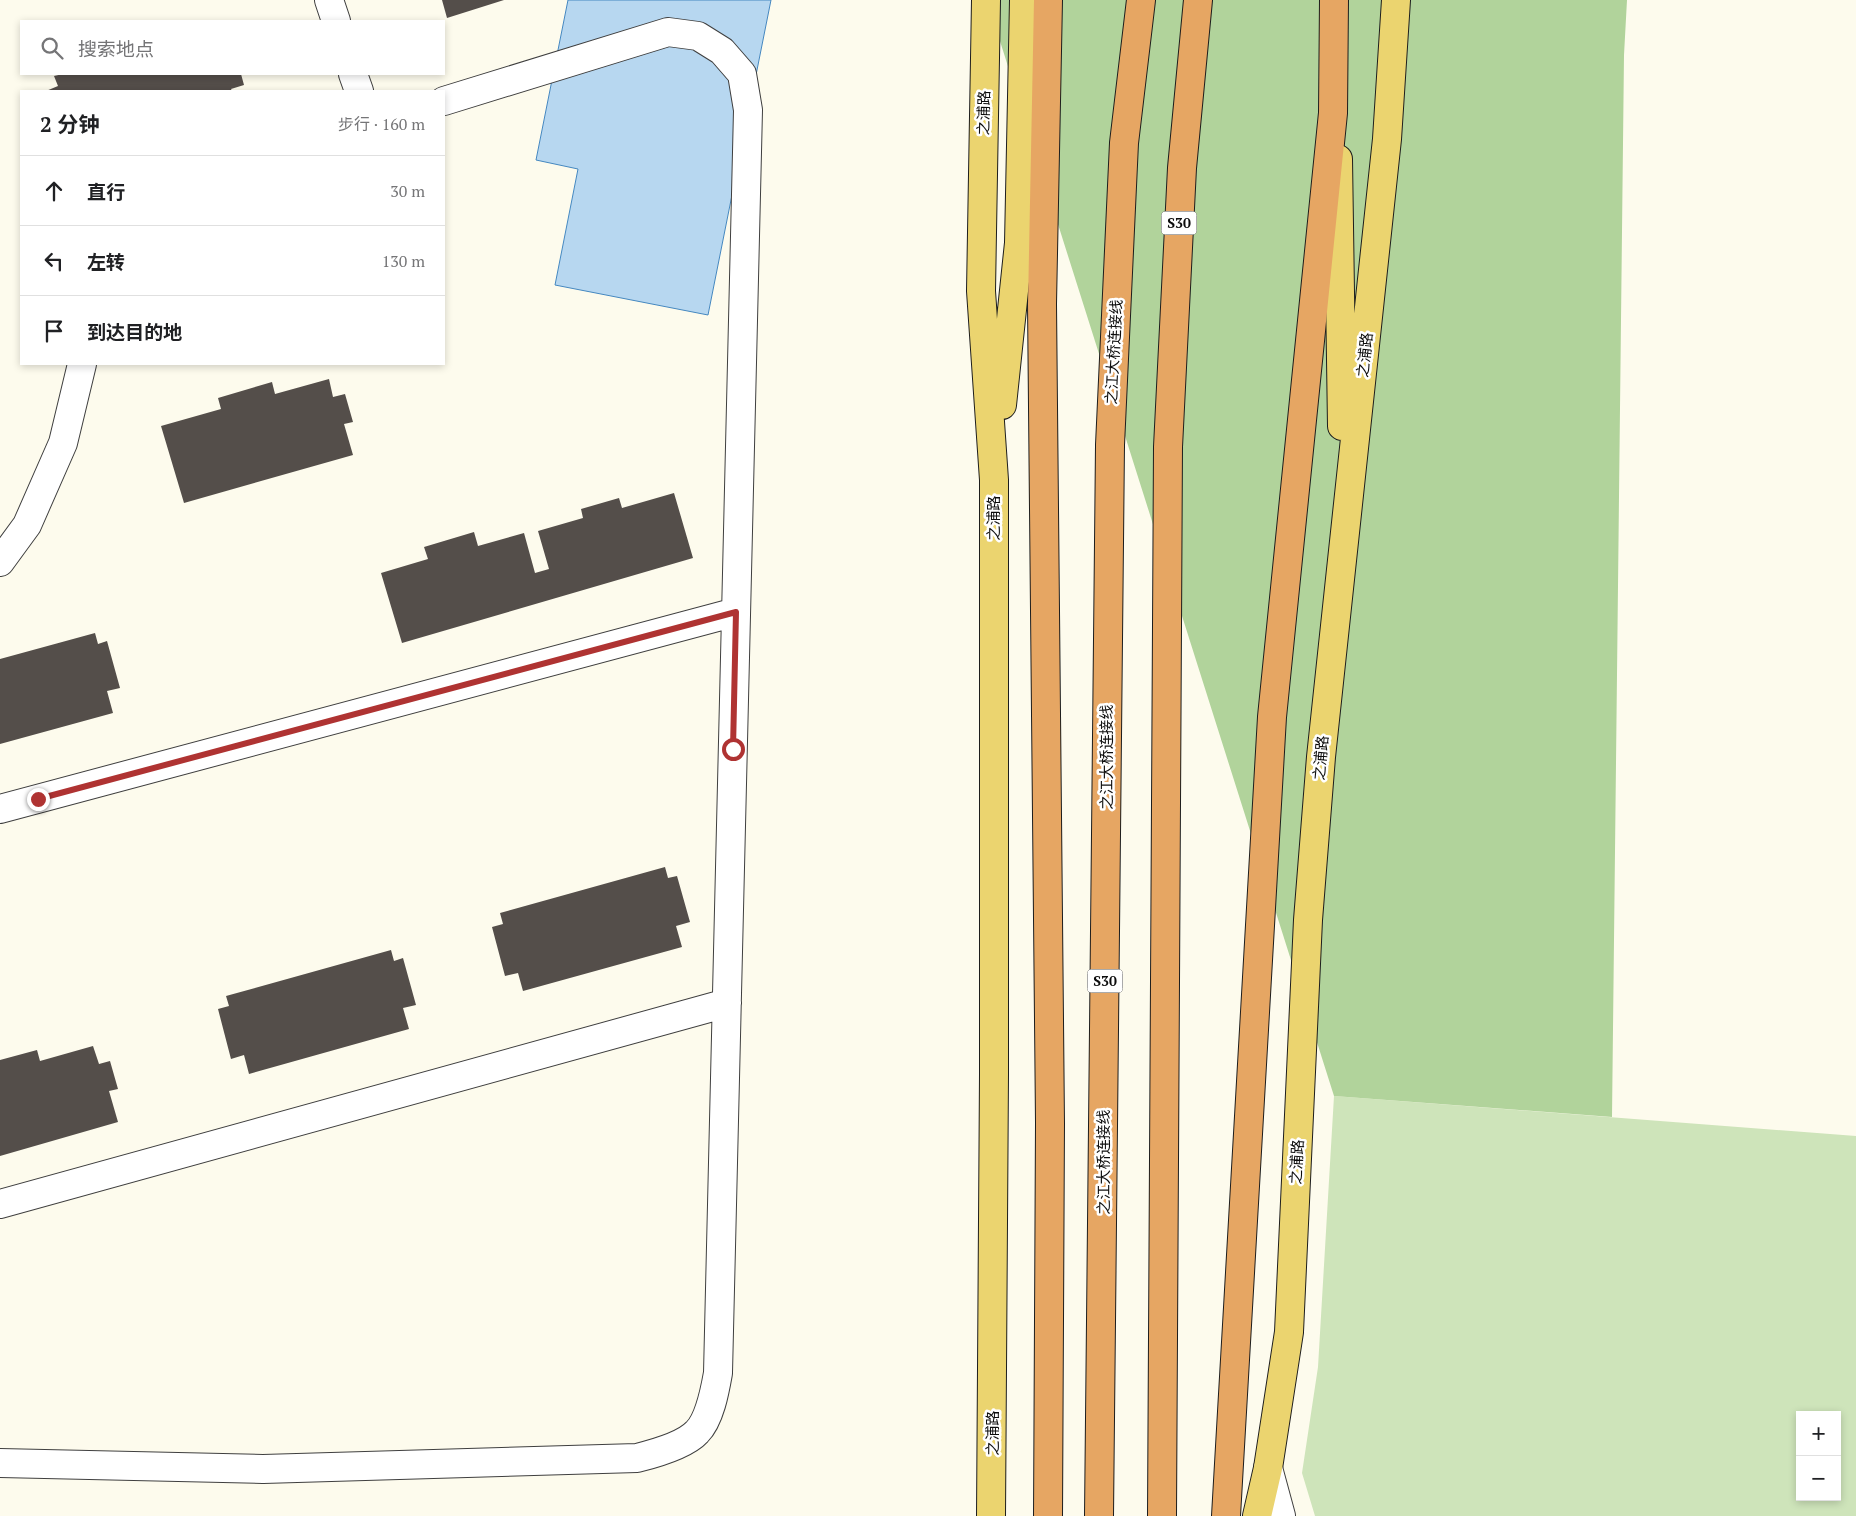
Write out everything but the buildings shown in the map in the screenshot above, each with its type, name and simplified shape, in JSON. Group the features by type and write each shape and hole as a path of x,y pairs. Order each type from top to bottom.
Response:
{"highway":[{"path":"1048,0 1042,304 1050,1123 1048,1516"},
{"name":"之江大桥连接线","path":"1099,1516 1110,445 1124,143 1141,0"},
{"name":"S30","path":"1162,1516 1168,446 1182,168 1198,0"},
{"path":"1226,1516 1272,717 1333,112 1335,0"}],"main road":[{"name":"之浦路","path":"986,0 982,291 994,480 989,1509"},
{"path":"994,480 1019,243 1024,0"},
{"path":"1335,0 1345,548"},
{"name":"之浦路","path":"1257,1516 1268,1468 1289,1332 1308,920 1320,757 1345,548 1388,139 1396,0"}],"street":[{"path":"329,0 336,20"},
{"path":"0,1463 263,1469 637,1458 661,1453 697,1432 714,1400 718,1373 748,110 742,74 722,51 698,36 668,32 445,102"},
{"path":"353,75 359,90"},
{"path":"0,562 27,524 63,443 82,365"},
{"path":"0,809 736,612"},
{"path":"0,1204 727,1003"},
{"path":"1268,1468 1281,1516"}],"green space":[{"path":"987,0 1627,0 1624,55 1612,1117 1334,1096"},
{"path":"1334,1096 1856,1136 1856,1516 1315,1516 1302,1473 1318,1367"}],"water":[{"path":"568,0 771,0 708,315 555,285 578,169 536,160"}],"route":[{"path":"38,799 736,612 733,749"}]}
